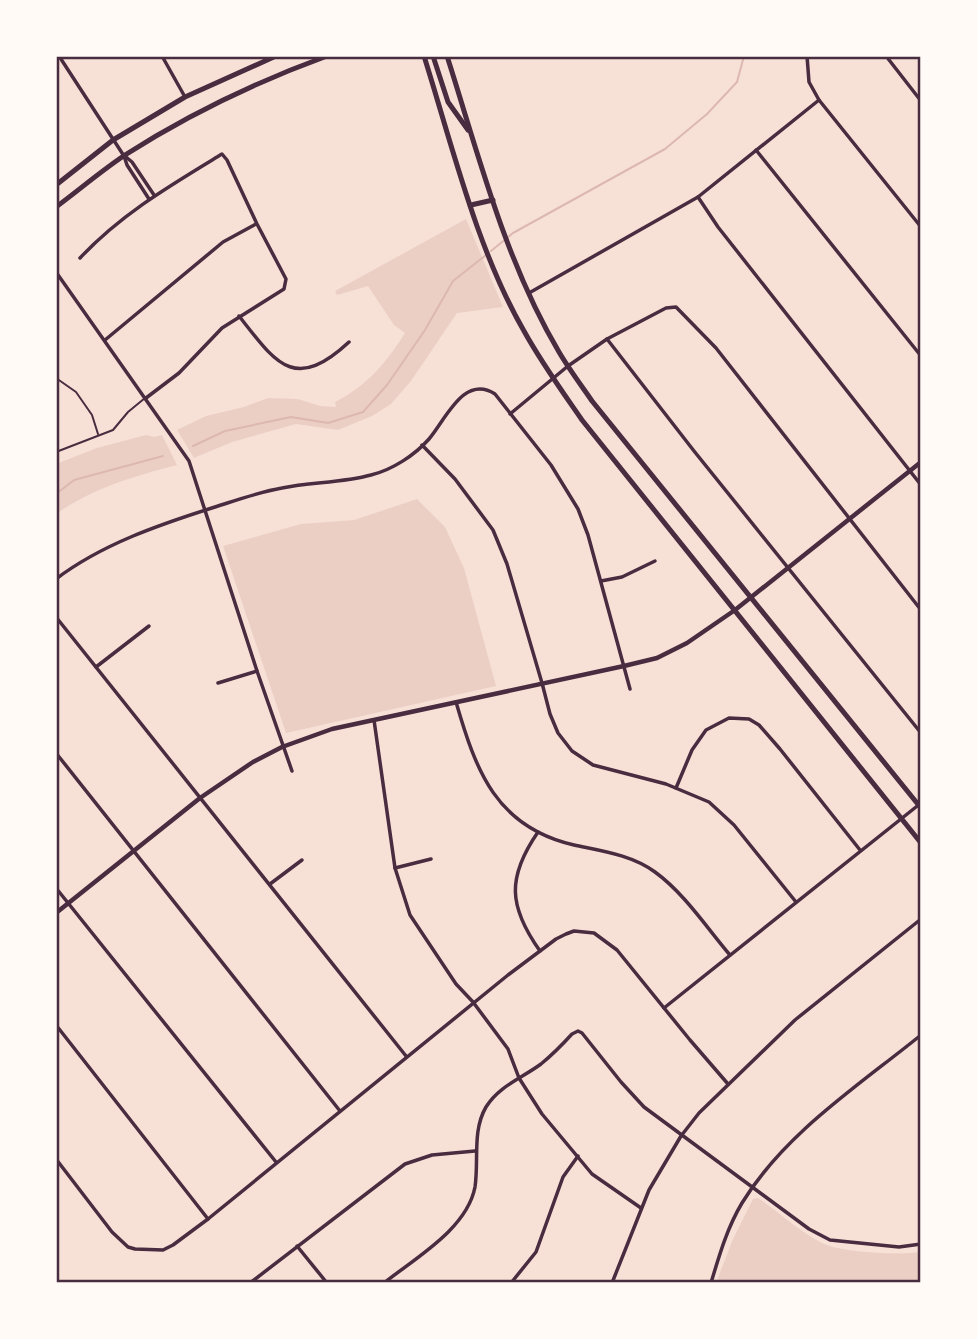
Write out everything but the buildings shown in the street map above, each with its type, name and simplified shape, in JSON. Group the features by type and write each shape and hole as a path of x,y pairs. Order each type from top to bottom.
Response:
{"main road":[{"path":"56,185 113,140 185,97 276,56"},
{"path":"56,207 124,156 196,112 248,87 327,56"},
{"path":"422,56 428,67 471,205 492,262 523,330 554,379 606,451 921,842"},
{"path":"433,56 448,102 472,135"},
{"path":"447,56 511,250 529,293 568,366 592,401 920,805"},
{"path":"239,72 248,87"},
{"path":"471,205 493,200"}],"street":[{"path":"162,56 185,97"},
{"path":"807,56 809,82 819,100 921,227"},
{"path":"886,56 921,101"},
{"path":"58,57 124,156 149,199"},
{"path":"529,293 698,197 819,100"},
{"path":"756,150 921,356"},
{"path":"79,258 103,234 154,195 222,154 227,160 286,282 284,289 215,333 179,373 146,398"},
{"path":"124,156 132,162 154,195"},
{"path":"698,197 718,228 921,485"},
{"path":"105,340 223,242 257,224"},
{"path":"56,272 190,461 292,771"},
{"path":"510,414 568,366 607,339 666,308 672,306 679,309 716,348 921,610"},
{"path":"239,316 270,356 287,367 307,368 318,365 349,342"},
{"path":"607,339 921,733"},
{"path":"56,579 118,543 206,510 263,492 371,475 399,462 422,445 459,399 472,390 482,388 495,394 568,490 588,535 630,689"},
{"path":"422,445 455,479 493,530 507,565 550,714 558,733 572,751 593,765 676,788 709,802 727,818 796,902"},
{"path":"56,912 200,798 253,762 282,747 332,729 624,666 657,658 677,648 751,598 921,462"},
{"path":"601,581 622,577 656,561"},
{"path":"56,617 407,1057"},
{"path":"96,667 149,626"},
{"path":"218,683 257,671"},
{"path":"456,702 468,744 481,775 491,791 512,814 538,832 561,842 627,857 655,871 686,902 730,955"},
{"path":"676,788 692,750 706,730 729,718 749,719 759,725 780,749 861,851"},
{"path":"374,720 395,867 404,899 420,932 456,984 508,1049 519,1078 542,1114 596,1178 641,1208"},
{"path":"56,754 340,1111"},
{"path":"664,1007 920,805"},
{"path":"538,832 525,851 514,887 515,900 523,923 540,951"},
{"path":"395,867 431,859"},
{"path":"270,885 302,860"},
{"path":"56,888 276,1162"},
{"path":"612,1283 641,1208 681,1136 699,1113 796,1020 921,919"},
{"path":"56,1159 112,1231 128,1247 163,1250 208,1219 473,1002 540,951 574,931 594,933 617,950 728,1084"},
{"path":"56,1025 208,1219"},
{"path":"384,1283 441,1238 466,1210 475,1185 479,1125 487,1106 503,1088 531,1070 578,1031 645,1107 809,1229 830,1240 873,1246 921,1244"},
{"path":"711,1283 724,1239 741,1205 771,1163 806,1127 921,1035"},
{"path":"250,1283 405,1164 432,1155 476,1151"},
{"path":"511,1283 536,1252 563,1177 578,1156"},
{"path":"297,1246 327,1283"}],"lane":[{"path":"56,378 76,392 92,415 99,435"},
{"path":"56,452 116,428 124,415 146,398"}],"shaded area":[{"path":"466,219 503,307 457,313 411,381 391,404 372,416 338,430 296,424 232,442 194,458 177,430 206,416 268,398 298,399 320,406 336,407 335,402 366,381 383,364 405,333 394,325 368,286 337,295 335,291"},
{"path":"146,435 162,435 177,465 100,490 56,514 56,464 97,448"},
{"path":"417,499 445,527 464,568 496,686 286,733 223,546 301,524 354,520"},
{"path":"758,1198 806,1233 831,1246 871,1252 921,1252 921,1283 716,1283 733,1239 753,1199"}],"waterway":[{"path":"491,251 513,233 665,149 707,114 737,82 744,56"},
{"path":"193,446 225,431 291,417 328,423 363,412 387,385 425,330 453,281 486,255"},
{"path":"56,494 74,480 163,456"}]}
